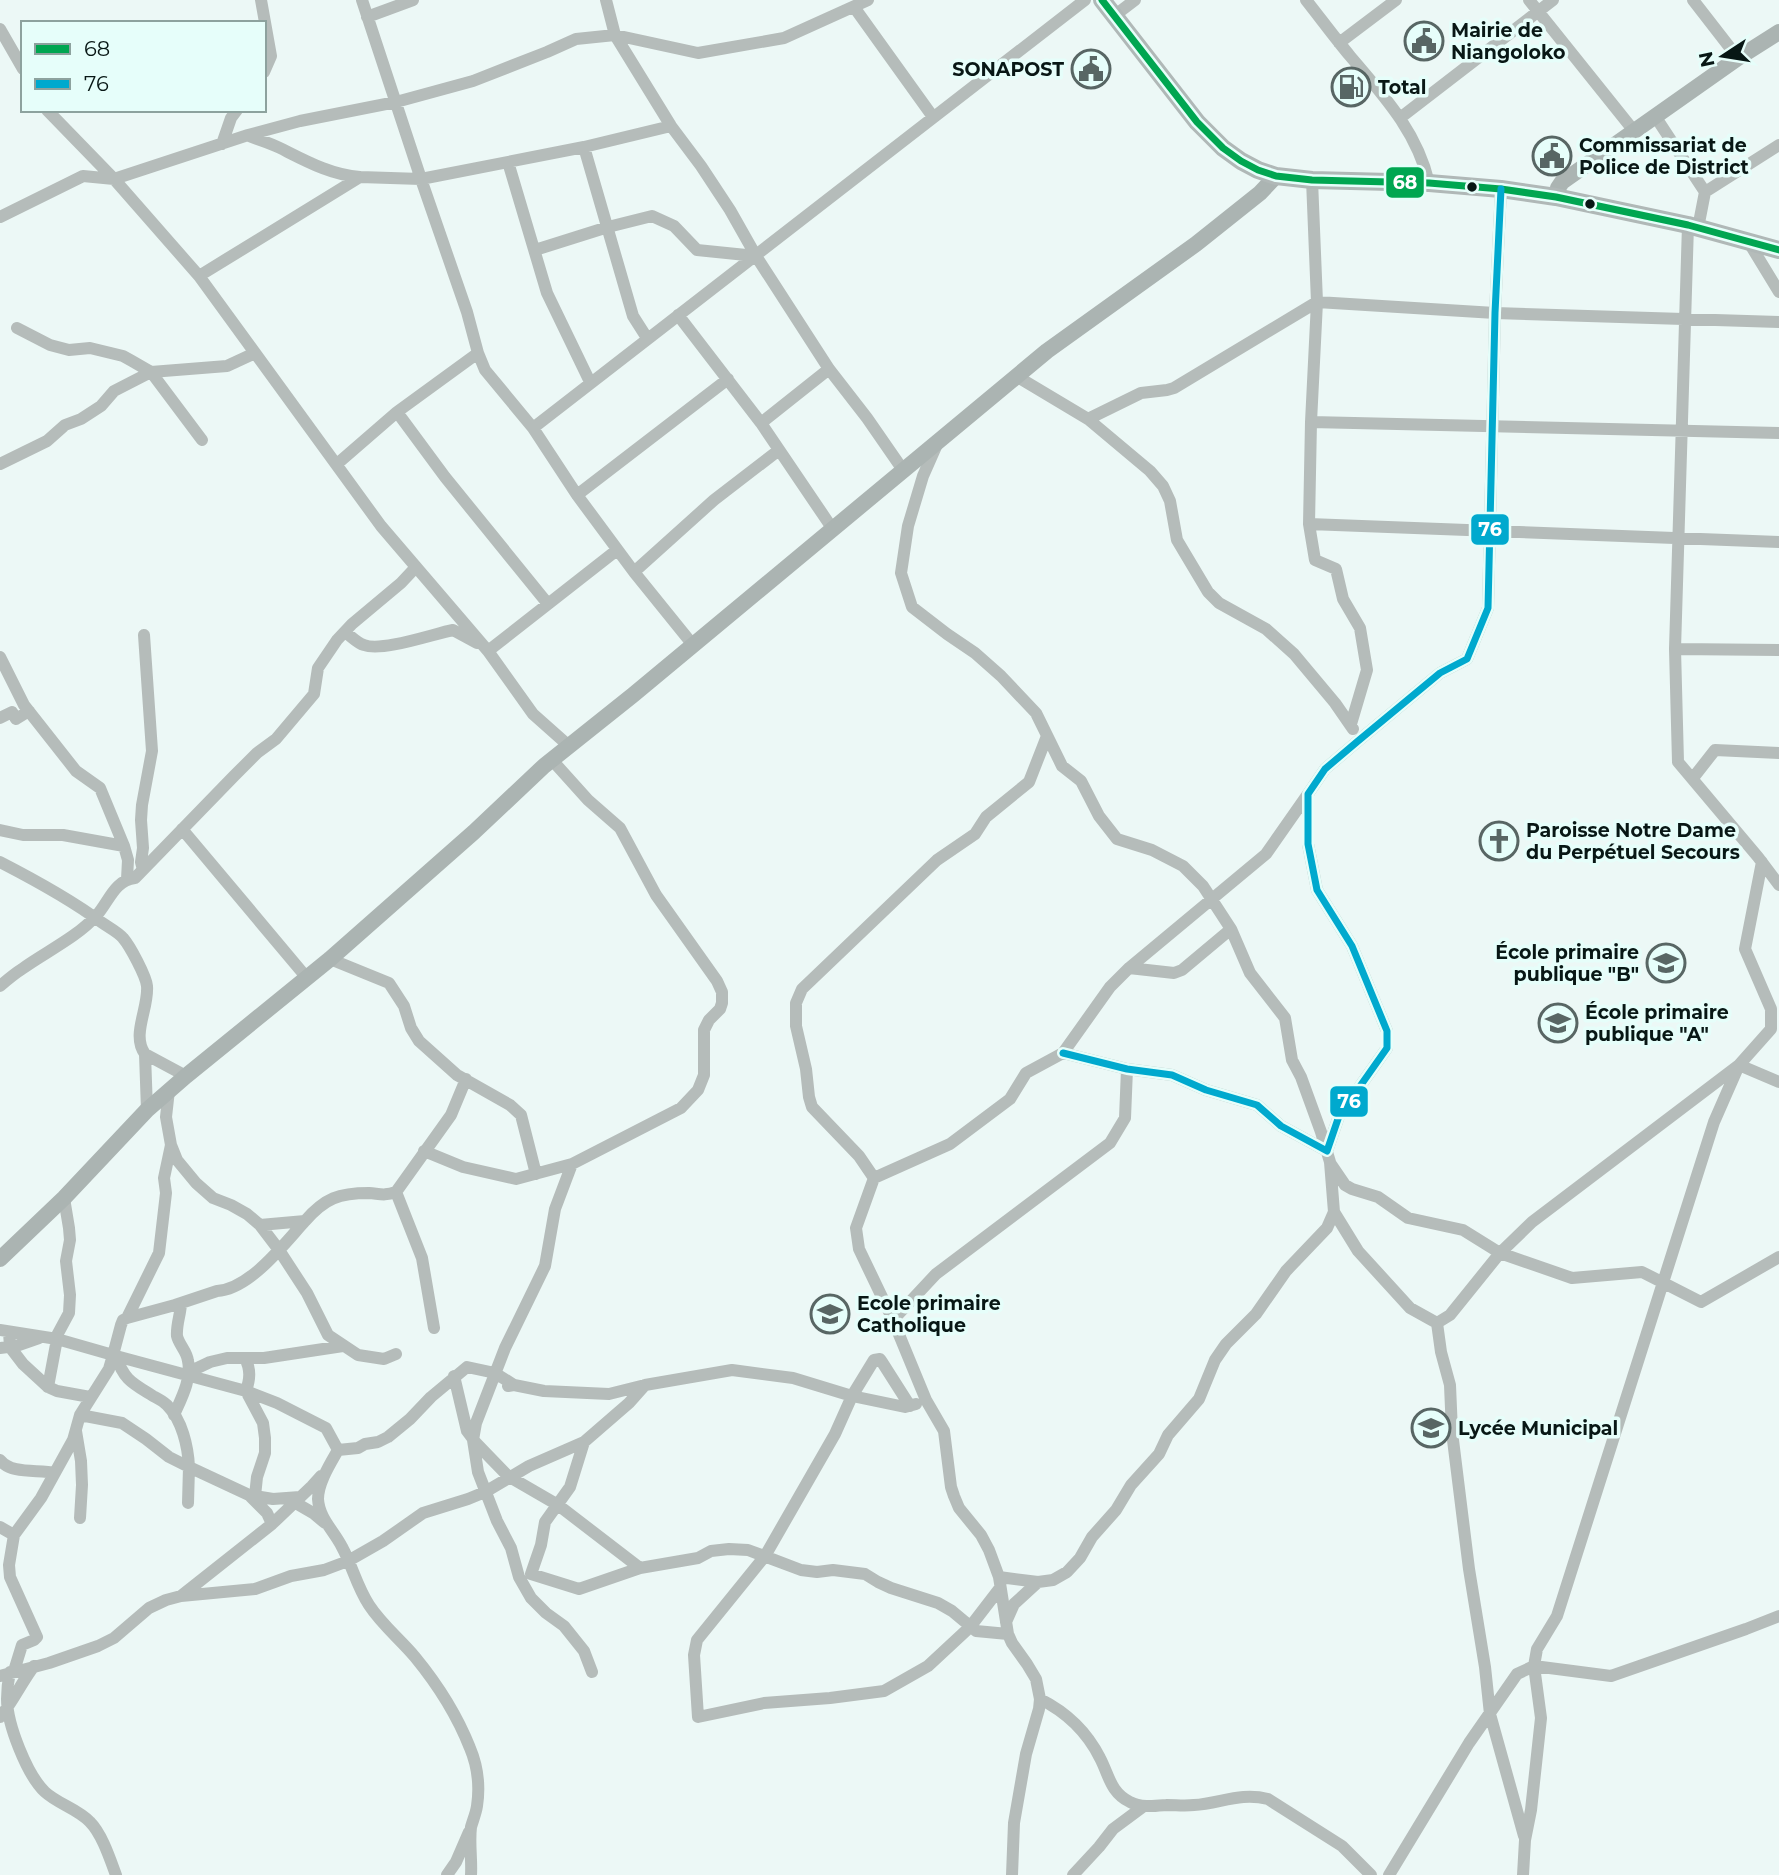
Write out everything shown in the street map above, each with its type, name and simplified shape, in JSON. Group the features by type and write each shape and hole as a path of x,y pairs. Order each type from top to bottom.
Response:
{"highway":[{"path":"1102,0 1184,107 1223,148 1241,161 1276,176 1312,180 1429,183 1556,197 1693,226 1779,250"}],"main road":[{"path":"1556,197 1562,182 1779,32"},
{"path":"0,1259 64,1198 169,1090 330,959 552,760 1016,376 1196,244 1260,193 1276,176"}],"street":[{"path":"261,0 265,21"},
{"path":"362,0 485,370 533,428 617,550 693,645"},
{"path":"367,17 413,0"},
{"path":"606,0 615,35 671,126 730,209 756,256 829,369 902,470"},
{"path":"0,217 83,176 114,180 248,135 300,121 396,102 473,81 576,39 615,35 698,53 784,38 868,0"},
{"path":"533,428 1085,0"},
{"path":"1114,16 1135,0"},
{"path":"1306,0 1400,118 1415,141 1429,183"},
{"path":"1339,43 1396,0"},
{"path":"1529,0 1634,131"},
{"path":"1400,118 1553,0"},
{"path":"1693,0 1738,58"},
{"path":"854,6 933,117"},
{"path":"266,28 271,56 266,67"},
{"path":"0,29 21,66"},
{"path":"49,112 114,180 199,276 381,526 485,649 533,714 569,746"},
{"path":"58,112 61,125"},
{"path":"222,144 236,112"},
{"path":"1655,116 1705,192"},
{"path":"248,135 343,176 421,179 584,147 671,126"},
{"path":"1779,145 1705,192 1693,226 1685,320 1675,649 1678,762 1779,885"},
{"path":"584,147 633,316 647,338"},
{"path":"508,162 547,293 590,382"},
{"path":"199,276 360,177"},
{"path":"1312,180 1317,302 1309,524 1315,560 1336,569 1343,598 1360,628 1367,670 1351,724"},
{"path":"1012,1875 1014,1823 1040,1699 1035,1679 1012,1643 989,1550 981,1535 959,1508 954,1496 944,1431 926,1400 893,1320 859,1249 856,1228 874,1178 950,1143 1010,1099 1026,1073 1063,1053 1110,987 1129,968 1266,854 1325,769 1440,673 1467,659 1488,608 1495,313 1501,189"},
{"path":"535,250 652,216 674,226 697,250 756,256"},
{"path":"1748,241 1779,292"},
{"path":"1088,419 1140,393 1174,388 1317,302 1495,313 1779,322"},
{"path":"678,315 761,423 832,528"},
{"path":"17,328 50,345 69,349 90,348 123,356 150,372 202,440"},
{"path":"0,464 47,441 65,425 81,419 101,405 114,391 150,372 227,366 255,353"},
{"path":"337,464 397,412 478,353"},
{"path":"761,423 829,369"},
{"path":"1016,376 1088,419 1150,471 1163,486 1170,502 1177,540 1208,592 1219,603 1266,629 1294,654 1351,724 1358,741"},
{"path":"577,495 729,379"},
{"path":"397,412 445,477 548,604"},
{"path":"1311,422 1779,433"},
{"path":"940,439 923,476 908,526 901,573 912,607 975,653 1036,713 1062,766 1081,781 1099,816 1116,839 1152,850 1183,866 1203,886 1231,929 1250,973 1285,1017 1292,1060 1301,1077 1328,1157 1334,1212 1358,1251 1410,1308 1437,1323"},
{"path":"634,572 714,500 779,450"},
{"path":"1309,524 1779,542"},
{"path":"485,649 617,550"},
{"path":"0,986 70,938 94,917 117,887 127,879 135,878 257,753 276,739 314,694 318,668 337,640 416,567"},
{"path":"345,632 362,645 372,647 453,630 485,649"},
{"path":"143,870 142,805 152,751 144,635"},
{"path":"1675,649 1779,650"},
{"path":"0,657 24,705 76,771 100,788 124,846 128,860 127,879"},
{"path":"0,718 12,712 16,719 29,711"},
{"path":"874,1178 859,1156 812,1107 796,1026 796,1003 802,989 937,860 975,834 986,817 1029,782 1047,736"},
{"path":"1693,778 1715,750 1779,753"},
{"path":"424,1151 463,1167 516,1180 572,1164 681,1108 698,1090 705,1074 704,1030 720,1009 722,992 717,981 656,895 620,828 588,800 552,760"},
{"path":"1308,794 1308,844 1317,890 1352,946 1387,1031 1387,1048 1339,1116 1328,1157"},
{"path":"181,829 307,978"},
{"path":"0,830 23,835 63,835 124,846"},
{"path":"0,862 40,883 123,938 144,974 147,993 139,1038 141,1048 145,1054 186,1076"},
{"path":"1437,1323 1450,1315 1500,1253 1532,1222 1739,1065 1771,1029 1771,1009 1745,949 1762,862"},
{"path":"1129,968 1174,973 1182,970 1231,929"},
{"path":"330,959 389,983 404,1006 411,1028 419,1041 457,1075 510,1105 521,1115 536,1174"},
{"path":"1063,1053 1127,1069 1172,1074 1206,1090 1256,1105 1280,1126 1328,1157 1345,1185 1352,1189 1378,1198 1408,1218 1463,1230 1500,1253 1572,1278 1642,1272 1701,1302 1779,1257"},
{"path":"145,1054 147,1110"},
{"path":"1739,1065 1779,1082"},
{"path":"1523,1875 1541,1718 1534,1666 1537,1648 1557,1616 1714,1122 1739,1065"},
{"path":"893,1320 936,1274 1110,1143 1125,1118 1127,1069"},
{"path":"116,1875 104,1844 91,1822 46,1793 36,1782 4,1713 8,1673 22,1645 37,1637 10,1577 9,1564 14,1535 41,1498 73,1440 80,1415 109,1369 123,1320 223,1290 256,1274 318,1206 338,1195 372,1193 384,1196 397,1192 451,1115 466,1079"},
{"path":"169,1090 166,1117 171,1145 177,1160 196,1183 213,1198 247,1214 260,1225 307,1293 328,1335 358,1355 384,1359 396,1354"},
{"path":"127,1318 159,1253 166,1194 163,1178 171,1145"},
{"path":"572,1164 555,1209 545,1266 505,1348 476,1423 474,1440 478,1472 511,1548 519,1577 531,1598 546,1614 564,1626 584,1651 592,1672"},
{"path":"397,1192 422,1258 434,1328"},
{"path":"48,1387 52,1338 69,1313 66,1261 70,1240 64,1198"},
{"path":"999,1582 1053,1580 1067,1572 1080,1558 1092,1537 1115,1510 1131,1485 1158,1454 1168,1435 1199,1399 1215,1360 1226,1344 1256,1314 1286,1271 1327,1228 1334,1212"},
{"path":"260,1225 305,1221"},
{"path":"174,1415 189,1374 189,1362 176,1332 181,1303"},
{"path":"1437,1323 1450,1385 1452,1432 1490,1714 1525,1840"},
{"path":"90,1397 48,1387 5,1348 5,1331 52,1338 246,1391 277,1403 326,1428 338,1450"},
{"path":"5,1348 52,1338"},
{"path":"189,1374 227,1358 264,1358 343,1346"},
{"path":"114,1356 125,1377 136,1387 167,1405 174,1415 186,1441 189,1467 188,1503"},
{"path":"245,1357 250,1367 246,1391 263,1423 265,1438 265,1453 252,1495"},
{"path":"910,1406 880,1359 873,1362 765,1556 697,1640 694,1655 698,1717 764,1703 830,1698 884,1690 928,1666 970,1627 999,1582"},
{"path":"338,1450 378,1442 388,1437 467,1367 495,1373 514,1385"},
{"path":"489,1388 514,1385 544,1391 609,1394 732,1370 793,1378 852,1396 905,1407 926,1400"},
{"path":"454,1376 467,1432 474,1440 512,1478 558,1505 640,1568"},
{"path":"8,1673 102,1644 114,1638 149,1608 166,1600 181,1596 255,1589 348,1561 423,1513 485,1492 529,1466 584,1442 629,1403 645,1385"},
{"path":"80,1415 122,1423 169,1457 252,1495 297,1500 330,1528"},
{"path":"76,1430 81,1461 80,1518"},
{"path":"526,1590 541,1545 545,1522 570,1487 584,1442"},
{"path":"338,1450 321,1485 318,1498 323,1518 343,1548 368,1602 379,1619 413,1654 454,1714 471,1751 479,1779 477,1806 471,1827 456,1862 447,1875"},
{"path":"0,1460 15,1469 55,1473"},
{"path":"181,1596 272,1524 329,1469"},
{"path":"252,1495 267,1513 272,1524"},
{"path":"0,1527 14,1535"},
{"path":"531,1574 579,1589 640,1568 698,1558 711,1551 748,1550 801,1570 865,1574 884,1585 938,1602 976,1631 1007,1628"},
{"path":"1007,1628 1014,1604 1038,1582"},
{"path":"1389,1875 1469,1743 1517,1674 1534,1666 1612,1676 1779,1616"},
{"path":"4,1713 34,1667"},
{"path":"1040,1699 1067,1715 1082,1731 1101,1760 1107,1778 1130,1803 1144,1806 1194,1805 1254,1796 1268,1800 1342,1846 1371,1875"},
{"path":"1073,1875 1113,1829 1144,1806"},
{"path":"471,1827 471,1875"}],"transit line":[{"name":"68","path":"1102,0 1197,122 1223,148 1258,170 1276,176 1312,180 1429,183 1556,197 1688,225 1779,250"},
{"name":"76","path":"1063,1053 1127,1069 1172,1075 1206,1090 1257,1105 1281,1126 1327,1151 1339,1116 1387,1048 1387,1031 1352,946 1317,890 1308,844 1308,794 1325,769 1440,673 1467,659 1488,608 1495,313 1501,189"}],"place":[{"name":"Mairie de Niangoloko","path":"1424,41"},
{"name":"SONAPOST","path":"1091,69"},
{"name":"Total","path":"1351,87"},
{"name":"Commissariat de Police de District","path":"1552,156"},
{"name":"Paroisse Notre Dame du Perpétuel Secours","path":"1499,841"},
{"name":"École primaire publique \"B\"","path":"1666,963"},
{"name":"École primaire publique \"A\"","path":"1558,1023"},
{"name":"Ecole primaire Catholique","path":"830,1314"},
{"name":"Lycée Municipal","path":"1431,1428"}]}
